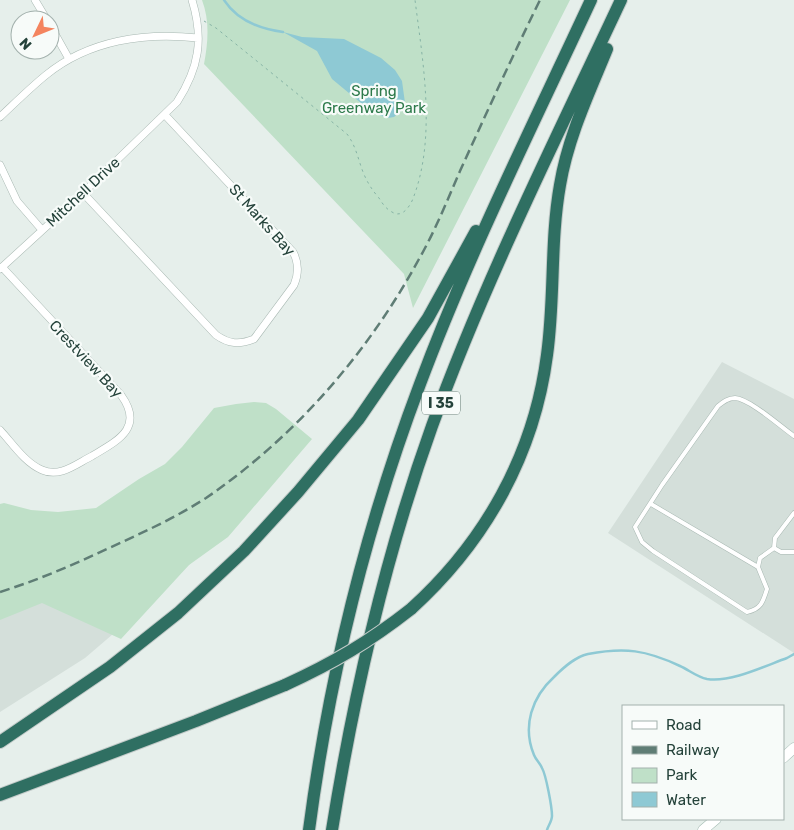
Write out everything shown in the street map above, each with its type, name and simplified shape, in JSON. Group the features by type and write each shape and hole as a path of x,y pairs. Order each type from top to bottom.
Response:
{"highway":[{"name":"I 35","path":"309,830 325,727 354,595 396,454 446,318 591,0"},
{"name":"I 35","path":"332,830 354,707 382,584 407,499 432,427 488,285 620,0"},
{"path":"0,795 196,721 285,685 326,666 361,646 411,610 444,577 483,528 517,466 531,428 541,391 547,354 555,218 560,183 580,115 627,0"},
{"path":"0,742 71,695 151,635 208,585 260,534 320,466 358,420 385,383 428,318 480,226 498,201"}],"street":[{"name":"Mitchell Drive","path":"1,268 83,193 177,102 186,88 197,55 198,20 192,0"},
{"path":"0,117 47,74 69,59 98,46 145,36 172,35 198,38"},
{"path":"60,43 69,59"},
{"name":"St Marks Bay","path":"83,193 216,335 224,341 234,344 254,339 294,285 297,277 297,260 293,252 165,115"},
{"path":"0,165 17,201 42,230"},
{"name":"Crestview Bay","path":"0,430 34,466 42,470 62,472 119,440 129,424 130,413 127,404 121,396 1,268"},
{"path":"784,757 794,748"},
{"path":"704,830 715,820"}],"lane":[{"path":"794,436 747,401 734,398 725,400 718,406 662,485 635,528 642,542 747,612 756,610 763,602 767,589 758,567 760,558 774,548 775,538 794,513"},
{"path":"651,504 758,567"},
{"path":"774,548 780,552 794,552"}],"path":[{"path":"198,20 205,21 216,28 347,134 355,147 362,171 371,188 389,211 394,214 400,214 409,207 415,192 426,126 424,66 415,0"}],"shaded area":[{"path":"722,362 794,399 794,653 608,533"},
{"path":"202,552 155,598 85,658 0,712 0,582"}],"green space":[{"name":"Spring Greenway Park","path":"202,0 570,0 413,308 404,274 204,64 208,32"},
{"path":"254,402 266,403 276,409 312,439 228,537 189,565 121,639 42,603 0,620 0,504 4,503 31,510 58,512 96,508 165,464 182,447 214,408"}],"water":[{"path":"283,32 302,37 344,39 381,58 395,70 402,81 405,103 403,109 394,117 388,118 373,113 332,79 317,51"}],"waterway":[{"path":"224,0 242,18 266,29 283,32"},
{"path":"547,830 552,816 550,799 544,772 535,757 531,744 529,723 535,703 546,685 570,663 588,654 635,651 656,656 703,678 716,680 747,673 794,654"}],"railway":[{"path":"0,592 82,560 158,525 206,498 270,448 327,391 377,327 399,294 425,248 540,0"}]}
